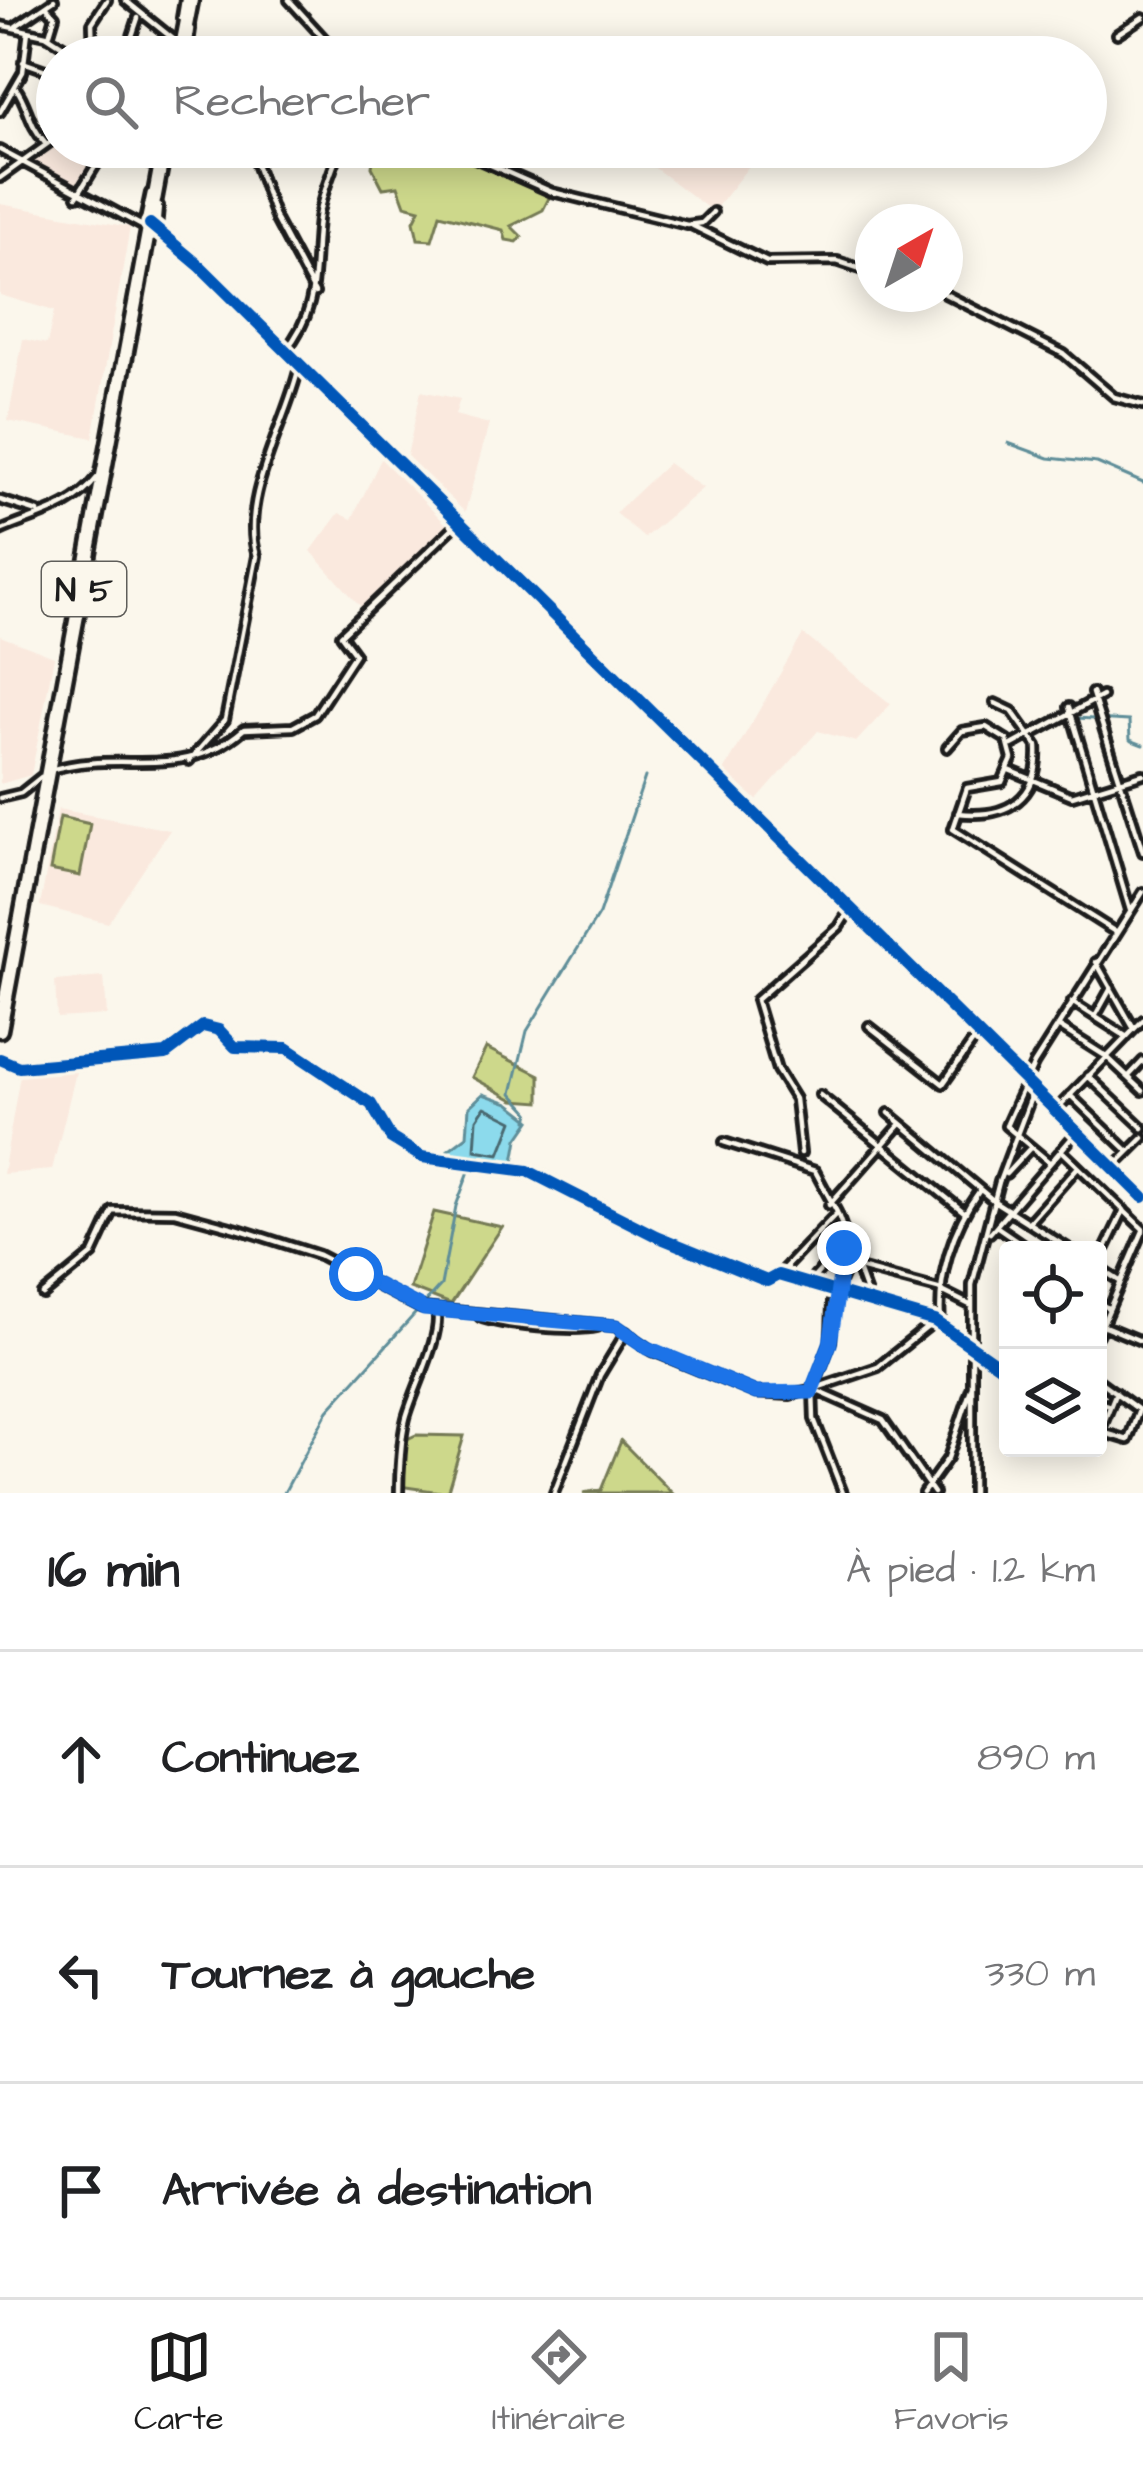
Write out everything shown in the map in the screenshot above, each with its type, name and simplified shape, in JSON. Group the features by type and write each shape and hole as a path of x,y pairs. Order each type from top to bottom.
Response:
{"highway":[{"path":"186,36 190,0"},
{"name":"N 5","path":"0,1030 6,960 49,770 159,168"}],"street":[{"path":"16,26 54,0"},
{"path":"92,36 92,23 107,0"},
{"path":"125,0 169,36"},
{"path":"179,36 190,0"},
{"path":"190,0 190,36"},
{"path":"289,0 322,36"},
{"path":"0,25 49,36 55,16 47,7"},
{"path":"131,36 138,14"},
{"path":"1117,34 1143,17"},
{"path":"0,112 16,88 28,31"},
{"path":"21,62 36,67"},
{"path":"16,88 25,101 27,123 36,133"},
{"path":"0,150 77,196 150,227 284,352 1143,1196"},
{"path":"0,178 24,165 36,151"},
{"path":"77,196 94,168"},
{"path":"150,227 160,168"},
{"path":"257,168 276,220 316,293"},
{"path":"284,352 304,324 316,293 319,216 334,168"},
{"path":"497,168 552,193 687,225 767,262 818,259 855,268"},
{"path":"687,225 702,224 713,212"},
{"path":"963,303 1064,354 1114,397 1143,405"},
{"path":"188,761 225,720 256,556 251,539 260,490 299,367"},
{"path":"0,531 38,512 68,507 105,470"},
{"path":"0,500 38,512"},
{"path":"0,798 28,790 49,770 92,763 188,761 228,745 244,729 293,727 317,714 356,654 341,635 457,524"},
{"path":"1010,746 1102,696"},
{"path":"1093,697 1143,852"},
{"path":"958,813 1002,812 1021,801 1034,782 1038,759 1032,735 1012,711 995,704"},
{"path":"1070,710 1130,910"},
{"path":"947,748 962,731 980,726 1001,734 1010,746 1010,770 994,786 967,788 953,829 1117,933"},
{"path":"1010,770 1072,796 1143,774"},
{"path":"1049,1162 1006,1126 1024,1083 1143,892"},
{"path":"801,1153 795,1099 777,1070 756,1000 839,927 849,911"},
{"path":"1096,962 1134,1029"},
{"path":"1095,1016 1111,988"},
{"path":"1072,1002 1127,1036"},
{"path":"1054,1112 1143,1020"},
{"path":"869,1025 943,1084 977,1036"},
{"path":"0,1059 10,1067 166,1054 203,1026 219,1030 235,1047 284,1046 371,1103 391,1138 412,1152 451,1165 528,1171 666,1241 767,1281 837,1212"},
{"path":"1058,1026 1107,1057 1143,1091"},
{"path":"1128,1077 1143,1061"},
{"path":"1088,1076 1143,1129"},
{"path":"972,1493 974,1381 969,1340 974,1280 1000,1181 1034,1092"},
{"path":"820,1095 964,1212"},
{"path":"1070,1095 1129,1152"},
{"path":"889,1113 994,1202 1056,1241"},
{"path":"831,1203 902,1124"},
{"path":"987,1238 1006,1209 1076,1133"},
{"path":"1113,1168 1143,1138"},
{"path":"724,1142 808,1165 837,1212 869,1300"},
{"path":"987,1196 1031,1147"},
{"path":"1060,1150 1143,1230 1107,1314"},
{"path":"1028,1223 1078,1167"},
{"path":"938,1323 938,1289 964,1212 980,1190"},
{"path":"1107,1246 1124,1210"},
{"path":"44,1295 93,1254 113,1211 170,1212 319,1256 406,1302 436,1311 475,1315 507,1327 546,1324 582,1331 605,1325 626,1332 653,1351 756,1393 790,1395 878,1367 938,1323"},
{"path":"995,1226 1018,1241"},
{"path":"1048,1241 1049,1237"},
{"path":"809,1283 846,1244"},
{"path":"843,1493 814,1419 813,1389 830,1344 846,1244"},
{"path":"830,1260 938,1289 974,1307"},
{"path":"1107,1272 1121,1282"},
{"path":"778,1275 938,1323 999,1365"},
{"path":"399,1493 406,1418 416,1377 439,1328 436,1311"},
{"path":"1107,1327 1143,1342"},
{"path":"554,1493 600,1375 626,1332"},
{"path":"923,1493 948,1458 974,1381"},
{"path":"1107,1386 1141,1409 1128,1440 1107,1434"},
{"path":"813,1389 884,1420 934,1493"},
{"path":"1107,1413 1116,1392"}],"shaded area":[{"path":"36,160 36,168 91,168 73,192 29,166"},
{"path":"655,168 747,168 713,212"},
{"path":"0,204 130,227 93,438 8,421 23,339 47,344 54,311 0,295"},
{"path":"421,391 460,399 455,415 489,424 465,512 407,456"},
{"path":"381,459 448,526 361,607 311,551 339,513 352,519"},
{"path":"668,463 703,488 644,538 615,513"},
{"path":"803,634 891,704 856,742 818,731 757,800 724,771"},
{"path":"0,636 54,657 31,775 0,784"},
{"path":"58,809 170,830 108,923 40,906"},
{"path":"104,977 107,1015 57,1018 55,981"},
{"path":"78,1064 52,1170 3,1174 21,1069"}],"green space":[{"path":"373,168 498,168 552,192 543,210 511,226 522,237 517,242 506,240 503,230 440,214 432,240 418,239 414,221 420,209 405,205 398,186 383,188"},
{"path":"60,817 90,824 80,876 50,870"},
{"path":"486,1048 540,1075 540,1102 514,1100 472,1077"},
{"path":"434,1212 502,1227 451,1304 410,1288"},
{"path":"416,1435 464,1436 447,1493 399,1486 403,1441"},
{"path":"621,1441 672,1493 583,1493 601,1490"}],"water":[{"path":"483,1094 509,1103 531,1120 518,1139 513,1167 439,1157 467,1136 469,1107"}],"waterway":[{"path":"1008,443 1049,458 1097,463 1143,483"},
{"path":"1076,718 1129,721 1130,740 1143,745"},
{"path":"528,1120 530,1113 512,1093 527,1031 599,914 645,777"},
{"path":"284,1493 328,1410 441,1285 456,1206 471,1166"}],"cycle path":[{"path":"150,224 201,267 1143,1197"},
{"path":"0,1059 19,1067 166,1054 203,1026 219,1030 235,1047 287,1048 371,1104 391,1138 422,1157 528,1171 656,1236 767,1281 778,1275 935,1321 999,1366"}],"route":[{"path":"356,1274 424,1309 616,1326 653,1351 698,1365 756,1393 790,1395 811,1392 828,1354 832,1301 843,1276 844,1248"}]}
